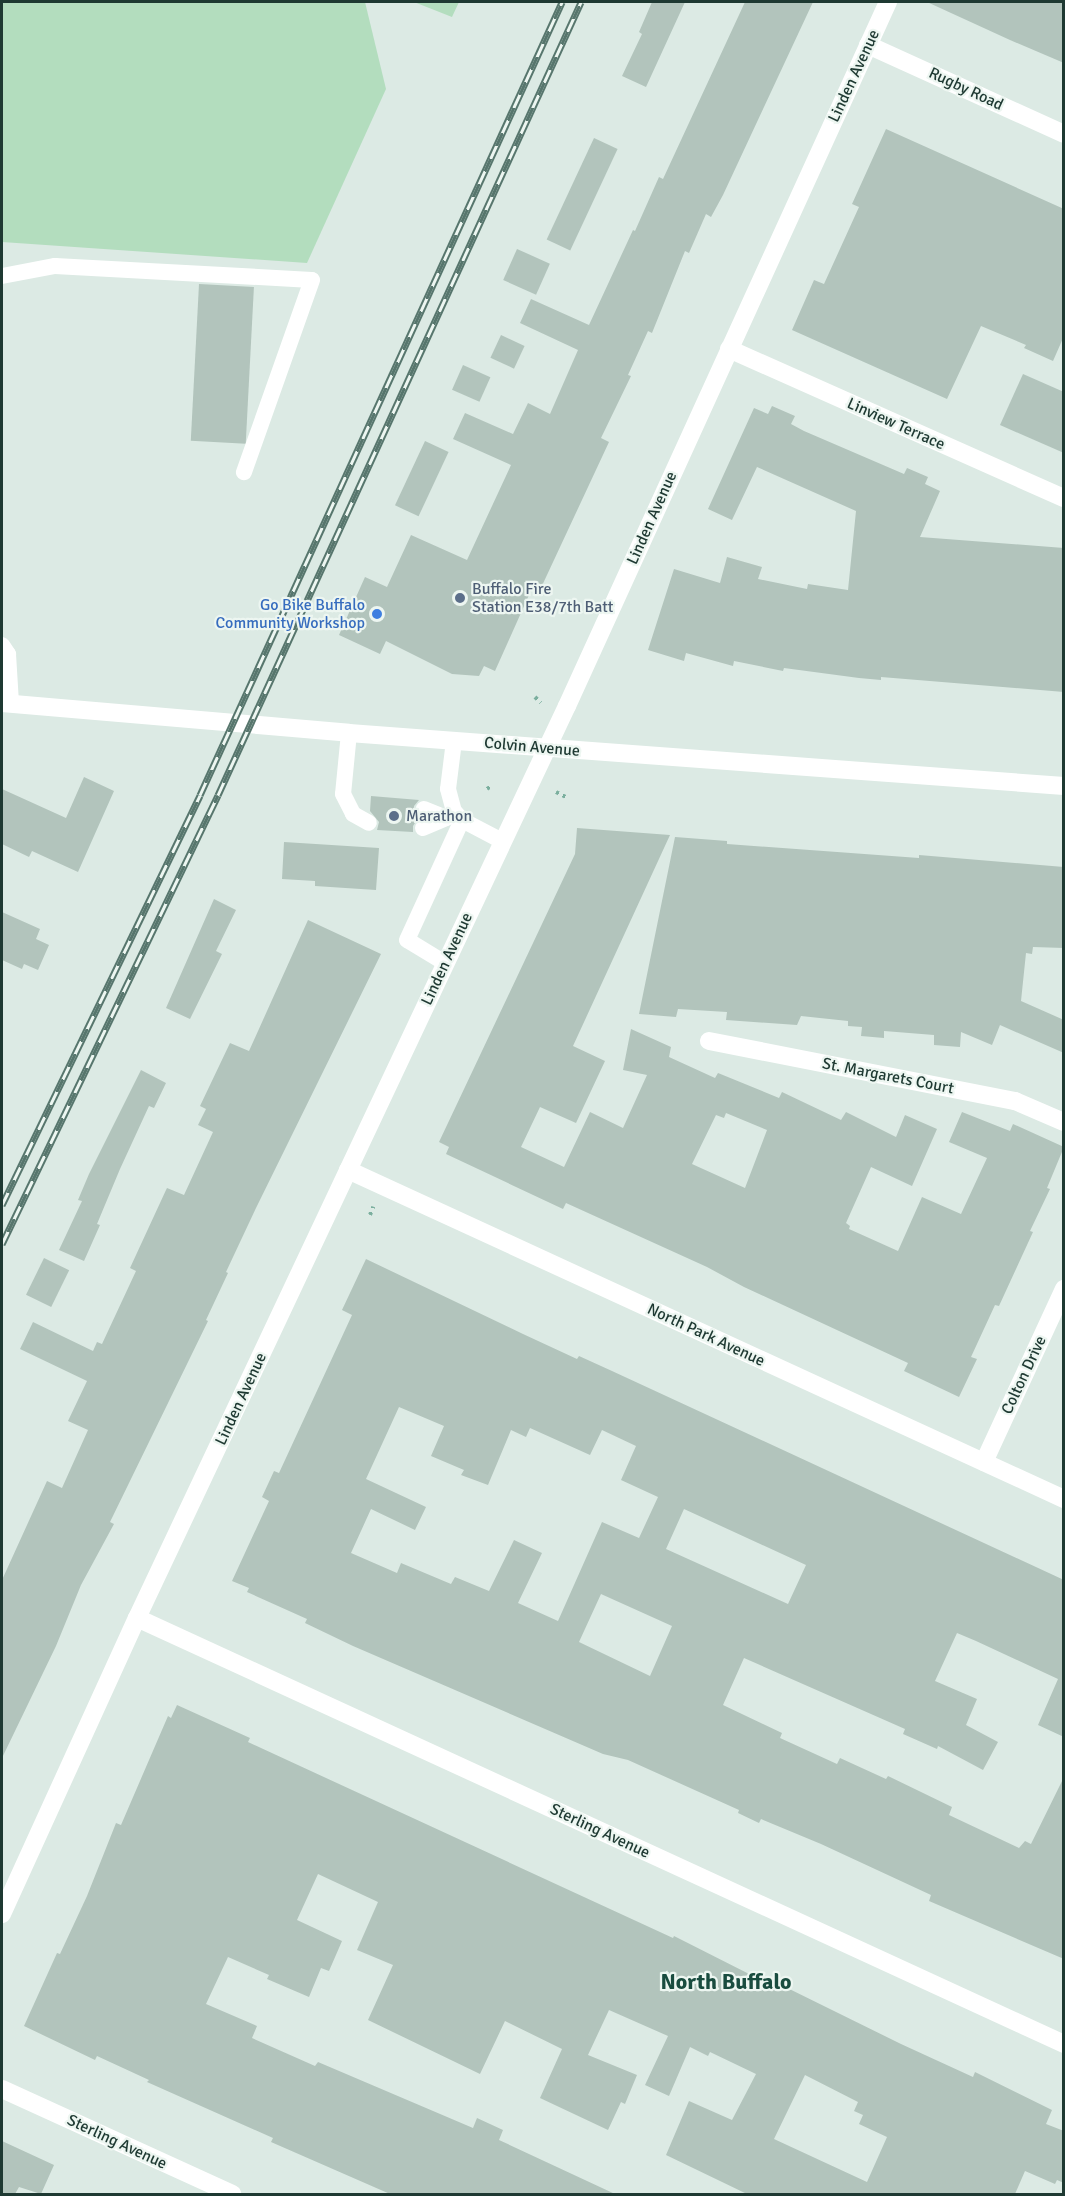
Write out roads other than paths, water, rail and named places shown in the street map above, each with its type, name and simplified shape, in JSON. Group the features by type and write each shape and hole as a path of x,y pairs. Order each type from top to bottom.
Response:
{"street":[{"name":"Linden Avenue","path":"2,1914 137,1617 547,747 888,2"},
{"name":"Rugby Road","path":"868,45 1064,134"},
{"name":"Linview Terrace","path":"729,349 1064,498"},
{"name":"Colvin Avenue","path":"6,703 349,733 1064,786"},
{"name":"St. Margarets Court","path":"709,1041 1015,1101 1064,1122"},
{"name":"North Park Avenue","path":"348,1170 1064,1499"},
{"name":"Colton Drive","path":"984,1462 1064,1289"},
{"name":"Sterling Avenue","path":"137,1617 1064,2044"},
{"name":"Sterling Avenue","path":"2,2089 231,2194"}],"lane":[{"path":"2,276 55,266 312,280 244,472"},
{"path":"2,645 8,654 6,703"},
{"path":"349,733 342,794 353,814 369,823"},
{"path":"445,963 407,940 454,816 448,789 454,741"},
{"path":"353,814 370,805"},
{"path":"424,809 454,816 502,841"},
{"path":"423,828 454,816"}],"railway":[{"path":"2,1205 200,795 562,2"},
{"path":"2,1244 218,795 581,2"}],"place":[{"name":"Buffalo Fire Station E38/7th Batt","path":"460,598"},
{"name":"Go Bike Buffalo Community Workshop","path":"377,614"},
{"name":"Marathon","path":"394,816"}],"district":[{"name":"North Buffalo","path":"726,1982"}]}
